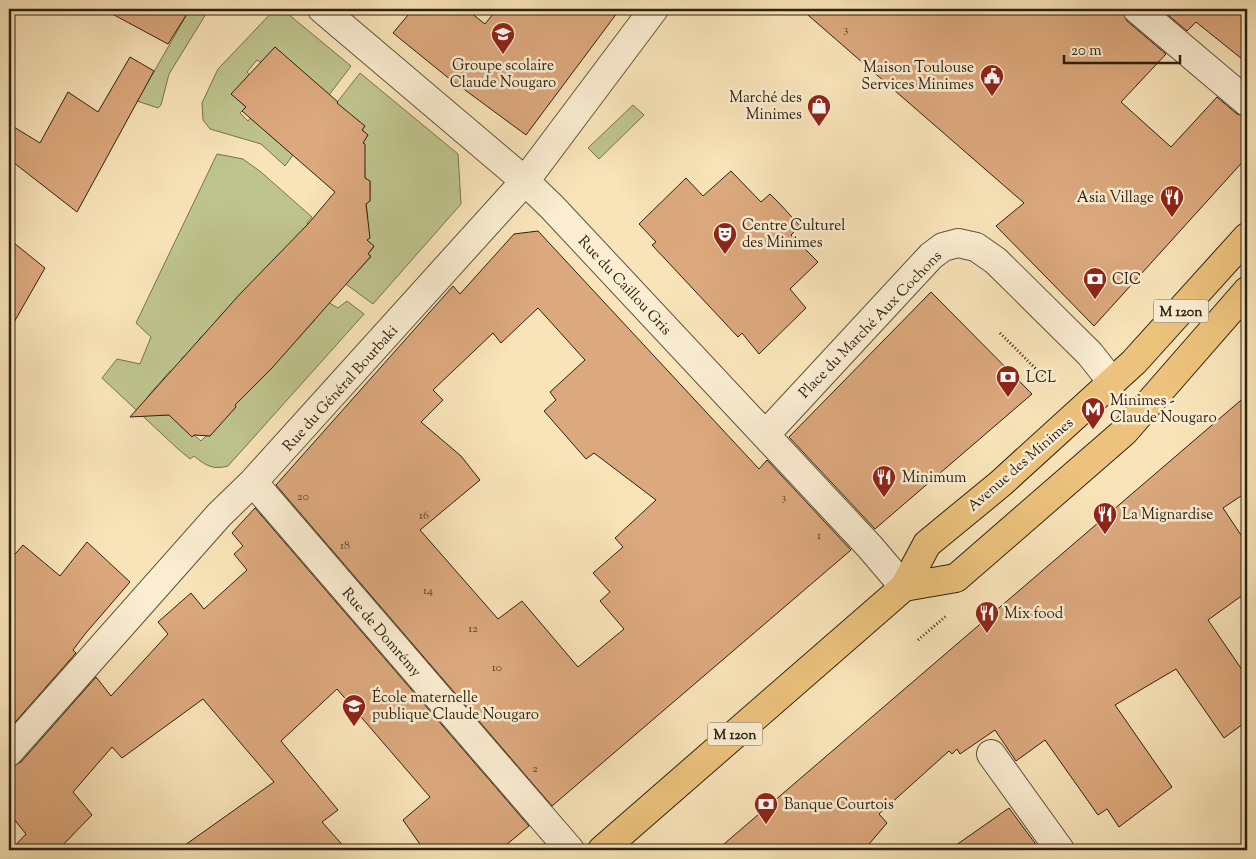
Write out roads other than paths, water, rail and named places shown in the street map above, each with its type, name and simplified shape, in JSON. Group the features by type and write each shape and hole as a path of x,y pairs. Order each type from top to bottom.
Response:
{"main road":[{"name":"Avenue des Minimes","path":"602,850 904,587 927,544 1000,484 1134,362 1247,238"},
{"name":"M 120n","path":"904,587 956,578 1124,432 1247,291"}],"street":[{"name":"Rue du Caillou Gris","path":"322,9 526,182 552,207 870,547 904,587"},
{"name":"Rue du Général Bourbaki","path":"9,752 219,515 253,482 526,182 654,9"},
{"path":"1137,9 1247,102"},
{"name":"Place du Marché Aux Cochons","path":"765,435 931,256 943,247 958,243 976,247 996,261 1090,354 1112,382"},
{"name":"Rue de Domrémy","path":"253,482 570,850"},
{"path":"992,754 1060,850"}],"place":[{"name":"Groupe scolaire Claude Nougaro","path":"503,55"},
{"name":"Maison Toulouse Services Minimes","path":"992,97"},
{"name":"Marché des Minimes","path":"819,127"},
{"name":"Asia Village","path":"1172,218"},
{"name":"Centre Culturel des Minimes","path":"725,255"},
{"name":"CIC","path":"1095,300"},
{"name":"LCL","path":"1008,398"},
{"name":"Minimes - Claude Nougaro","path":"1093,430"},
{"name":"Minimum","path":"884,498"},
{"name":"La Mignardise","path":"1105,535"},
{"name":"Mix food","path":"987,634"},
{"name":"École maternelle publique Claude Nougaro","path":"354,727"},
{"name":"Banque Courtois","path":"766,825"}]}
